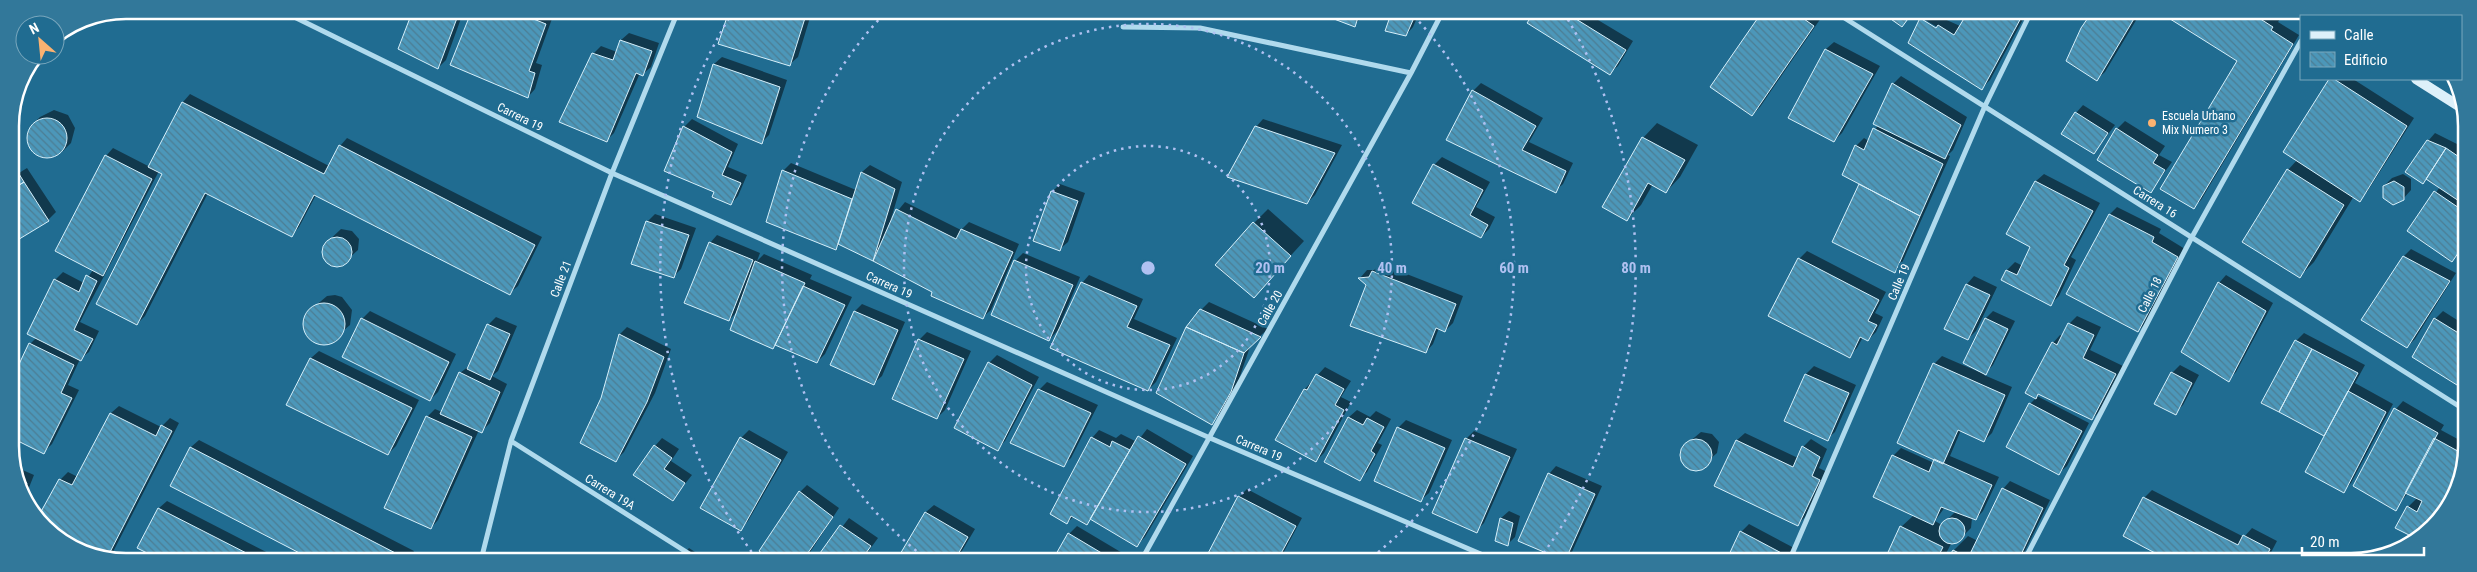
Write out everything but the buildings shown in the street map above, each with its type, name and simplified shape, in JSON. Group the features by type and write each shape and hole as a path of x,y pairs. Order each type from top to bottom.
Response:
{"street":[{"name":"Carrera 19","path":"298,19 612,174 1210,438 1478,553"},
{"name":"Calle 21","path":"483,553 511,441 612,174 674,19"},
{"name":"Calle 20","path":"1145,553 1412,73 1439,19"},
{"name":"Carrera 16","path":"1846,19 2458,406"},
{"name":"Calle 19","path":"1792,553 1985,106 2028,19"},
{"path":"1123,27 1200,28 1412,73"},
{"name":"Calle 18","path":"2029,553 2192,237 2300,43"},
{"path":"2418,80 2456,104"},
{"name":"Carrera 19A","path":"511,441 688,553"}],"place":[{"name":"Escuela Urbano Mix Numero 3","path":"2152,123"}]}
